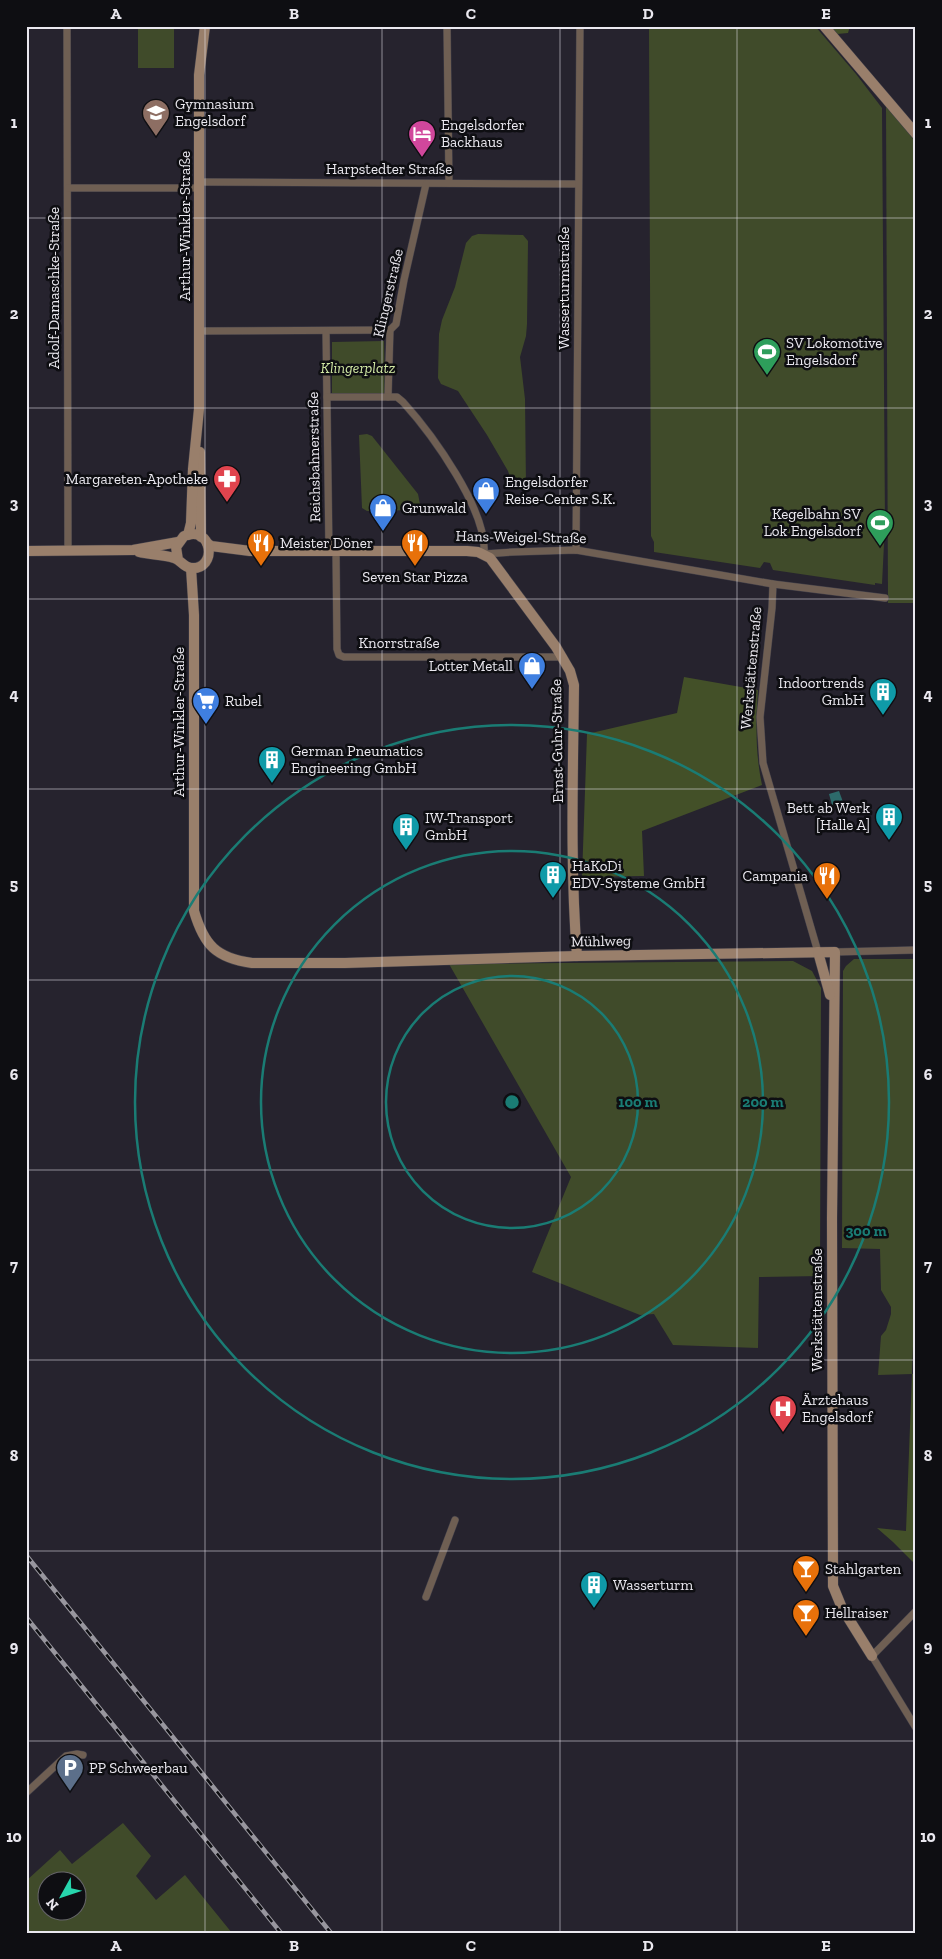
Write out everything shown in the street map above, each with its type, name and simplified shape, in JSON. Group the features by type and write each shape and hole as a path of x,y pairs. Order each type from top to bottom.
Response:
{"street":[{"name":"Adolf-Damaschke-Straße","path":"66,26 68,551"},
{"name":"Arthur-Winkler-Straße","path":"204,540 198,426 200,75 205,26"},
{"path":"447,26 449,183"},
{"name":"Wasserturmstraße","path":"576,550 580,26"},
{"path":"824,26 916,134"},
{"name":"Harpstedter Straße","path":"68,188 449,183 578,184"},
{"name":"Klingerstraße","path":"388,397 390,330 396,324 426,184"},
{"path":"200,331 390,330"},
{"name":"Reichsbahnerstraße","path":"326,331 332,552"},
{"path":"328,397 388,397 397,398 403,402 442,452 464,491 481,525 485,547 484,554"},
{"name":"Arthur-Winkler-Straße","path":"188,535 191,523 193,469 198,426"},
{"path":"26,551 133,550 178,542 188,535 194,534 204,540 209,552 206,560 200,566 191,568 182,564 178,560 175,549 178,542"},
{"name":"Hans-Weigel-Straße","path":"204,540 242,551"},
{"path":"133,550 178,560"},
{"name":"Hans-Weigel-Straße","path":"206,560 242,551 467,551 484,554 576,550 773,584 886,598"},
{"name":"Knorrstraße","path":"332,552 337,649 339,655 344,657 563,657"},
{"name":"Ernst-Guhr-Straße","path":"484,554 495,564 563,657 570,671 574,686 575,930 577,956"},
{"name":"Arthur-Winkler-Straße","path":"191,568 194,615 194,911 200,931 209,944 224,955 238,961 252,963 287,962"},
{"name":"Werkstättenstraße","path":"773,584 760,717 763,762 829,989 833,1013"},
{"name":"Mühlweg","path":"287,962 414,962 577,956 916,950"},
{"name":"Werkstättenstraße","path":"835,952 833,1013 833,1586 842,1608 872,1656"},
{"path":"426,1597 455,1520"},
{"path":"916,1611 872,1656 916,1728"},
{"path":"26,1793 66,1756 83,1755"}],"green space":[{"path":"138,26 174,26 174,68 138,68"},
{"name":"SV Lokomotive Engelsdorf","path":"649,26 815,26 882,108 885,524 882,584 875,583 875,585 773,570 770,563 764,562 760,568 654,552 654,542 651,536"},
{"path":"886,105 912,137 916,145 916,603 888,603"},
{"path":"478,234 523,235 528,241 527,324 526,336 520,357 525,399 526,486 523,490 519,490 512,483 508,471 487,435 458,391 441,384 438,378 439,334 442,320 455,287 466,243 472,236"},
{"name":"Klingerplatz","path":"384,341 385,394 332,394 332,342"},
{"path":"367,434 372,436 418,494 420,504 417,510 367,511 362,508 359,435"},
{"path":"854,959 916,959 916,1263 912,1374 878,1375 881,1336 886,1330 891,1314 891,1307 881,1290 880,1249 842,1248 843,971"},
{"path":"793,961 812,971 821,988 820,1276 759,1277 758,1348 673,1345 654,1314 640,1315 532,1272 571,1177 449,964"},
{"path":"123,1823 151,1856 136,1876 156,1900 185,1875 232,1933 26,1933 26,1881 60,1850 72,1864"}],"shaded area":[{"path":"830,26 850,26 848,33 837,34"},
{"path":"684,677 758,690 757,738 762,785 642,831 644,876 582,877 587,734 677,713"},
{"path":"839,791 843,802 832,805 829,794"},
{"path":"916,1373 916,1565 877,1528 906,1531 912,1374"}],"railway":[{"path":"26,1555 331,1933"},
{"path":"26,1617 281,1933"}],"place":[{"name":"Gymnasium Engelsdorf","path":"156,137"},
{"name":"Engelsdorfer Backhaus","path":"422,158"},
{"name":"SV Lokomotive Engelsdorf","path":"767,376"},
{"name":"Margareten-Apotheke","path":"227,503"},
{"name":"Engelsdorfer Reise-Center S.K.","path":"486,515"},
{"name":"Grunwald","path":"383,532"},
{"name":"Kegelbahn SV Lok Engelsdorf","path":"880,547"},
{"name":"Meister Döner","path":"261,567"},
{"name":"Seven Star Pizza","path":"415,567"},
{"name":"Lotter Metall","path":"532,690"},
{"name":"Indoortrends GmbH","path":"883,716"},
{"name":"Rubel","path":"206,725"},
{"name":"German Pneumatics Engineering GmbH","path":"272,784"},
{"name":"Bett ab Werk [Halle A]","path":"889,841"},
{"name":"IW-Transport GmbH","path":"406,851"},
{"name":"HaKoDi EDV-Systeme GmbH","path":"553,899"},
{"name":"Campania","path":"827,900"},
{"name":"Ärztehaus Engelsdorf","path":"783,1433"},
{"name":"Stahlgarten","path":"806,1593"},
{"name":"Wasserturm","path":"594,1609"},
{"name":"Hellraiser","path":"806,1637"},
{"name":"PP Schweerbau","path":"70,1792"}]}
